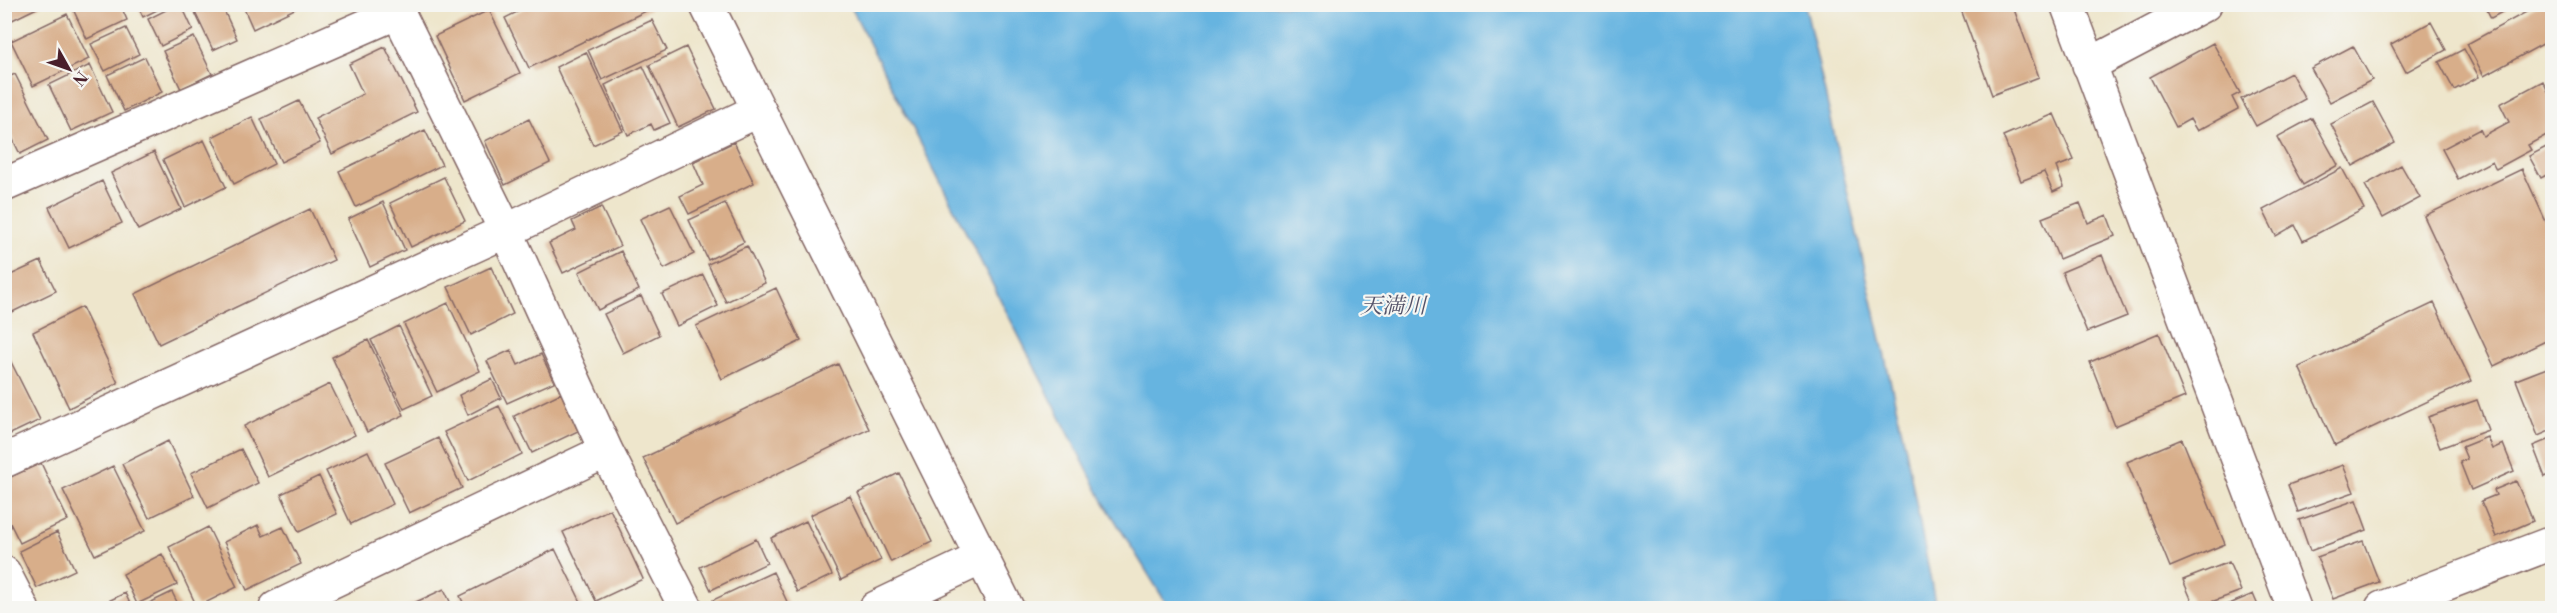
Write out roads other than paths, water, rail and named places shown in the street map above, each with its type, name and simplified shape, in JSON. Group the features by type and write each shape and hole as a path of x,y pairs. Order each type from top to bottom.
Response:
{"street":[{"path":"706,4 1006,609"},
{"path":"2067,4 2294,609"},
{"path":"2089,65 2205,4"},
{"path":"4,185 396,8 506,231 606,451 686,609"},
{"path":"4,461 506,231 759,110"},
{"path":"276,609 606,451"},
{"path":"2382,609 2553,543"},
{"path":"876,609 981,558"},
{"path":"4,573 22,609"}],"water":[{"name":"天満川","path":"850,5 1805,5 1906,450 1936,608 1164,608 1168,606 1103,501"}]}
